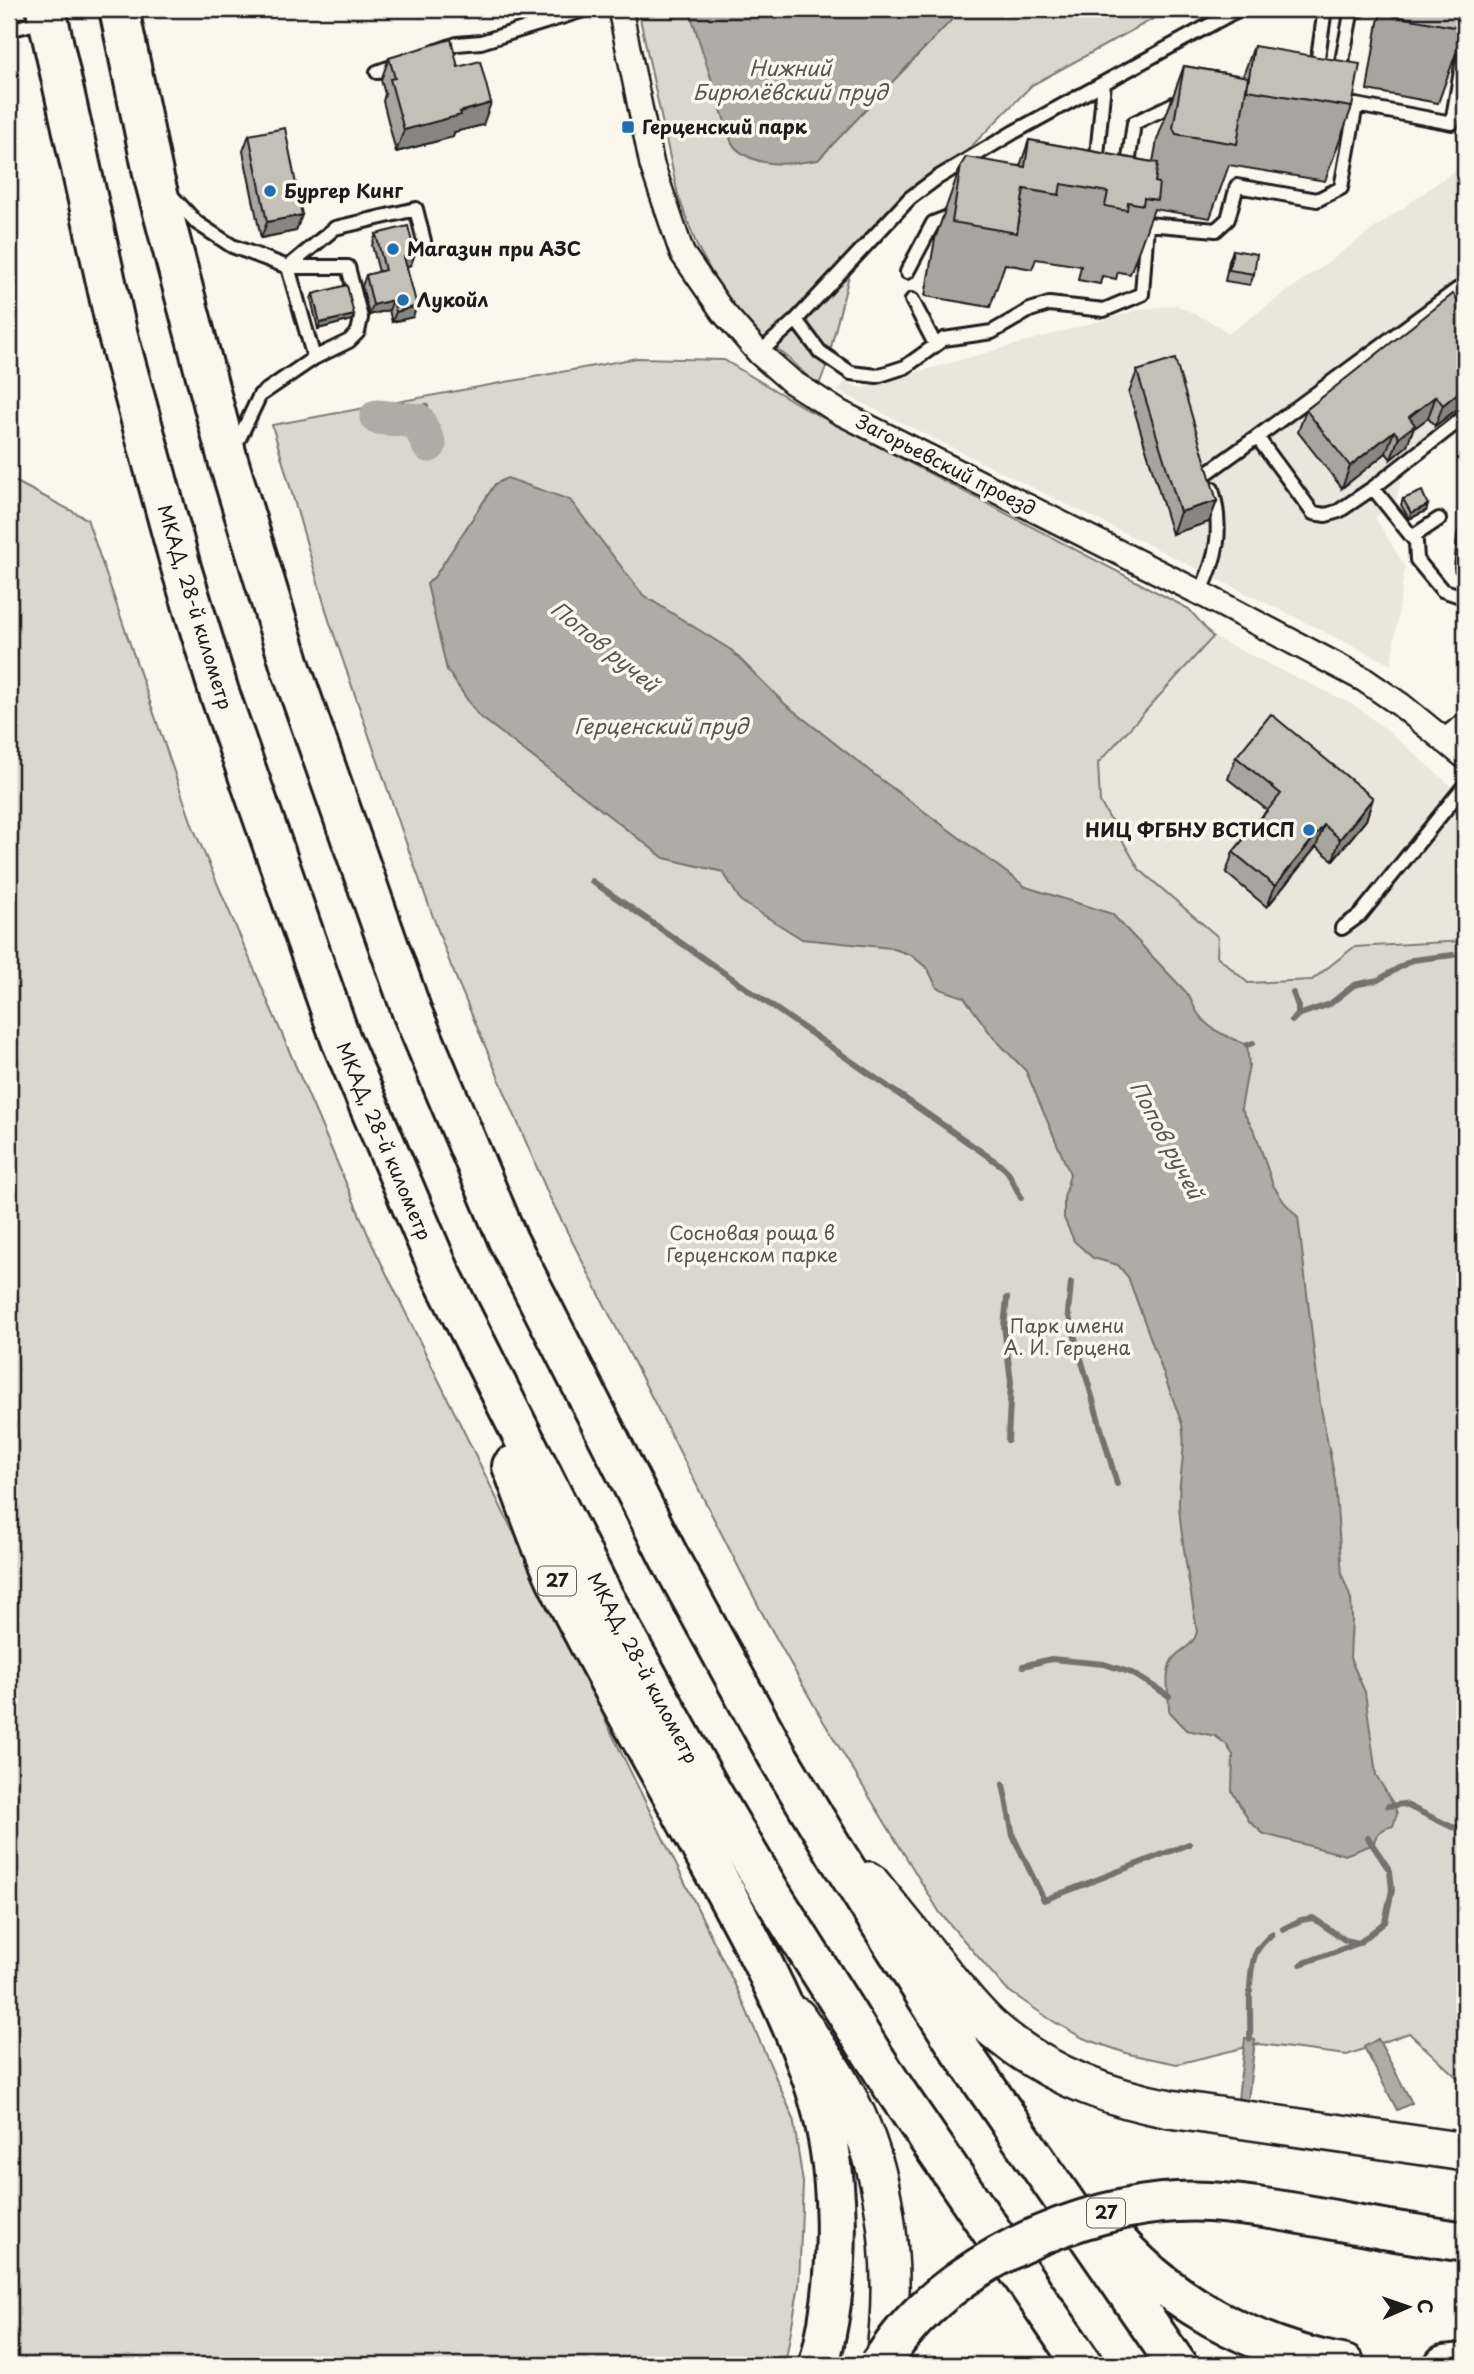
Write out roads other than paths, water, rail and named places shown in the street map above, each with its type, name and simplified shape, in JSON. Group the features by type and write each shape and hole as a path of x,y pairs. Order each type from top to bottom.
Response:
{"highway":[{"path":"119,9 154,178 228,460 291,668 412,1012 508,1240 719,1653 777,1755 958,2048 1177,2365"},
{"name":"МКАД, 28-й километр","path":"47,14 117,332 182,571 219,692 341,1040 446,1285 653,1689 772,1895 895,2090 1083,2365"},
{"name":"27","path":"390,1157 560,1587 773,1982 813,2079 828,2138 836,2204 835,2270 826,2338 819,2365"},
{"path":"958,2048 1127,2254 1147,2272 1191,2304 1265,2344 1305,2357 1345,2365"},
{"name":"27","path":"882,2365 902,2334 943,2294 992,2259 1038,2236 1099,2215 1150,2205 1207,2202 1261,2208 1465,2242"},
{"path":"1444,2365 1465,2363"}],"main road":[{"path":"777,1755 860,1870 966,2002 1023,2052 1092,2088 1133,2102 1465,2152"},
{"path":"773,1982 834,2072 862,2129 881,2195 890,2258 890,2330 882,2365"}],"street":[{"name":"Загорьевский проезд","path":"620,9 652,164 675,236 682,253 723,312 759,353 792,382 839,412 1200,593 1363,679 1401,705 1465,757"},
{"path":"1445,741 1465,725"}],"lane":[{"path":"377,72 457,44 481,42 587,9"},
{"path":"759,353 796,320 910,198 937,178 1014,132 1239,9"},
{"path":"1314,83 1325,9"},
{"path":"796,320 820,352 851,373 877,376 905,367 944,339 992,332 1030,310 1049,304 1104,310 1142,294 1144,218 1216,230 1228,219 1237,186 1317,200 1340,188 1352,94 1342,61 1351,14 1359,9"},
{"path":"9,30 47,14"},
{"path":"1352,94 1452,123 1463,59 1465,60"},
{"path":"1095,179 1104,83"},
{"path":"1131,190 1126,179 1134,123 1195,94"},
{"path":"154,178 197,223 232,246 288,267 348,267 361,318 358,332 349,341 314,358 260,395 228,460"},
{"path":"288,267 335,228 416,209 424,241"},
{"path":"907,272 933,223 966,211"},
{"path":"288,267 314,358"},
{"path":"1208,473 1458,289 1465,300"},
{"path":"912,300 935,344"},
{"path":"1257,437 1313,513 1326,515 1339,511 1373,488 1465,416"},
{"path":"1200,593 1217,547 1219,522 1203,460"},
{"path":"1373,488 1416,542 1417,560 1442,590 1464,594"},
{"path":"1412,537 1439,519"},
{"path":"1465,536 1462,568 1465,569"},
{"path":"1342,928 1360,915 1465,785"}],"water":[{"name":"Нижний Бирюлёвский пруд","path":"689,9 962,9 818,160 784,164 750,158 732,144"},
{"name":"Герценский пруд","path":"507,478 570,500 643,595 731,650 785,704 875,775 1026,887 1112,914 1185,991 1203,1021 1220,1033 1247,1045 1249,1065 1241,1108 1255,1132 1273,1185 1298,1217 1320,1403 1335,1480 1342,1575 1351,1599 1350,1658 1365,1692 1376,1775 1397,1814 1393,1826 1380,1831 1374,1844 1345,1855 1264,1834 1249,1821 1232,1791 1233,1755 1226,1744 1215,1736 1187,1730 1169,1711 1170,1665 1175,1656 1193,1641 1197,1632 1179,1506 1184,1445 1182,1424 1128,1277 1118,1265 1093,1258 1074,1241 1064,1218 1064,1198 1070,1174 1026,1071 993,1037 964,997 937,988 928,969 911,955 891,948 802,939 741,901 723,872 664,858 478,715 447,670 427,584 435,576 495,484"},
{"path":"1245,2038 1255,2040 1247,2109 1237,2108"},
{"path":"1378,2039 1412,2103 1397,2110 1364,2047"}],"waterway":[{"path":"418,421 426,406"},
{"path":"377,417 418,421 429,445"},
{"path":"592,881 1002,1166 1021,1198"},
{"path":"1298,1015 1330,1004 1354,985 1378,980 1412,960 1453,955"},
{"path":"1292,1021 1298,1015 1293,993"},
{"path":"1247,1045 1253,1043"},
{"path":"1071,1283 1068,1313 1117,1484"},
{"path":"1007,1298 1004,1326 1011,1382 1008,1440"},
{"path":"1023,1666 1051,1659 1104,1664 1132,1673 1169,1696"},
{"path":"1003,1784 1013,1836 1044,1900 1189,1844"},
{"path":"1388,1806 1404,1804 1452,1827 1461,1828"},
{"name":"Попов ручей","path":"1301,1964 1359,1943 1385,1922 1392,1890 1390,1871 1368,1838"},
{"path":"1283,1929 1301,1920 1313,1918 1345,1940 1359,1943"},
{"path":"1250,2039 1250,1985 1253,1964 1258,1949 1272,1934"}],"place":[{"name":"Герценский парк","path":"628,127"},
{"name":"Бургер Кинг","path":"270,191"},
{"name":"Магазин при АЗС","path":"393,249"},
{"name":"Лукойл","path":"403,300"},
{"name":"НИЦ ФГБНУ ВСТИСП","path":"1309,830"}],"park label":[{"name":"Сосновая роща в Герценском парке","path":"752,1244"},
{"name":"Парк имени А. И. Герцена","path":"1067,1337"}]}
